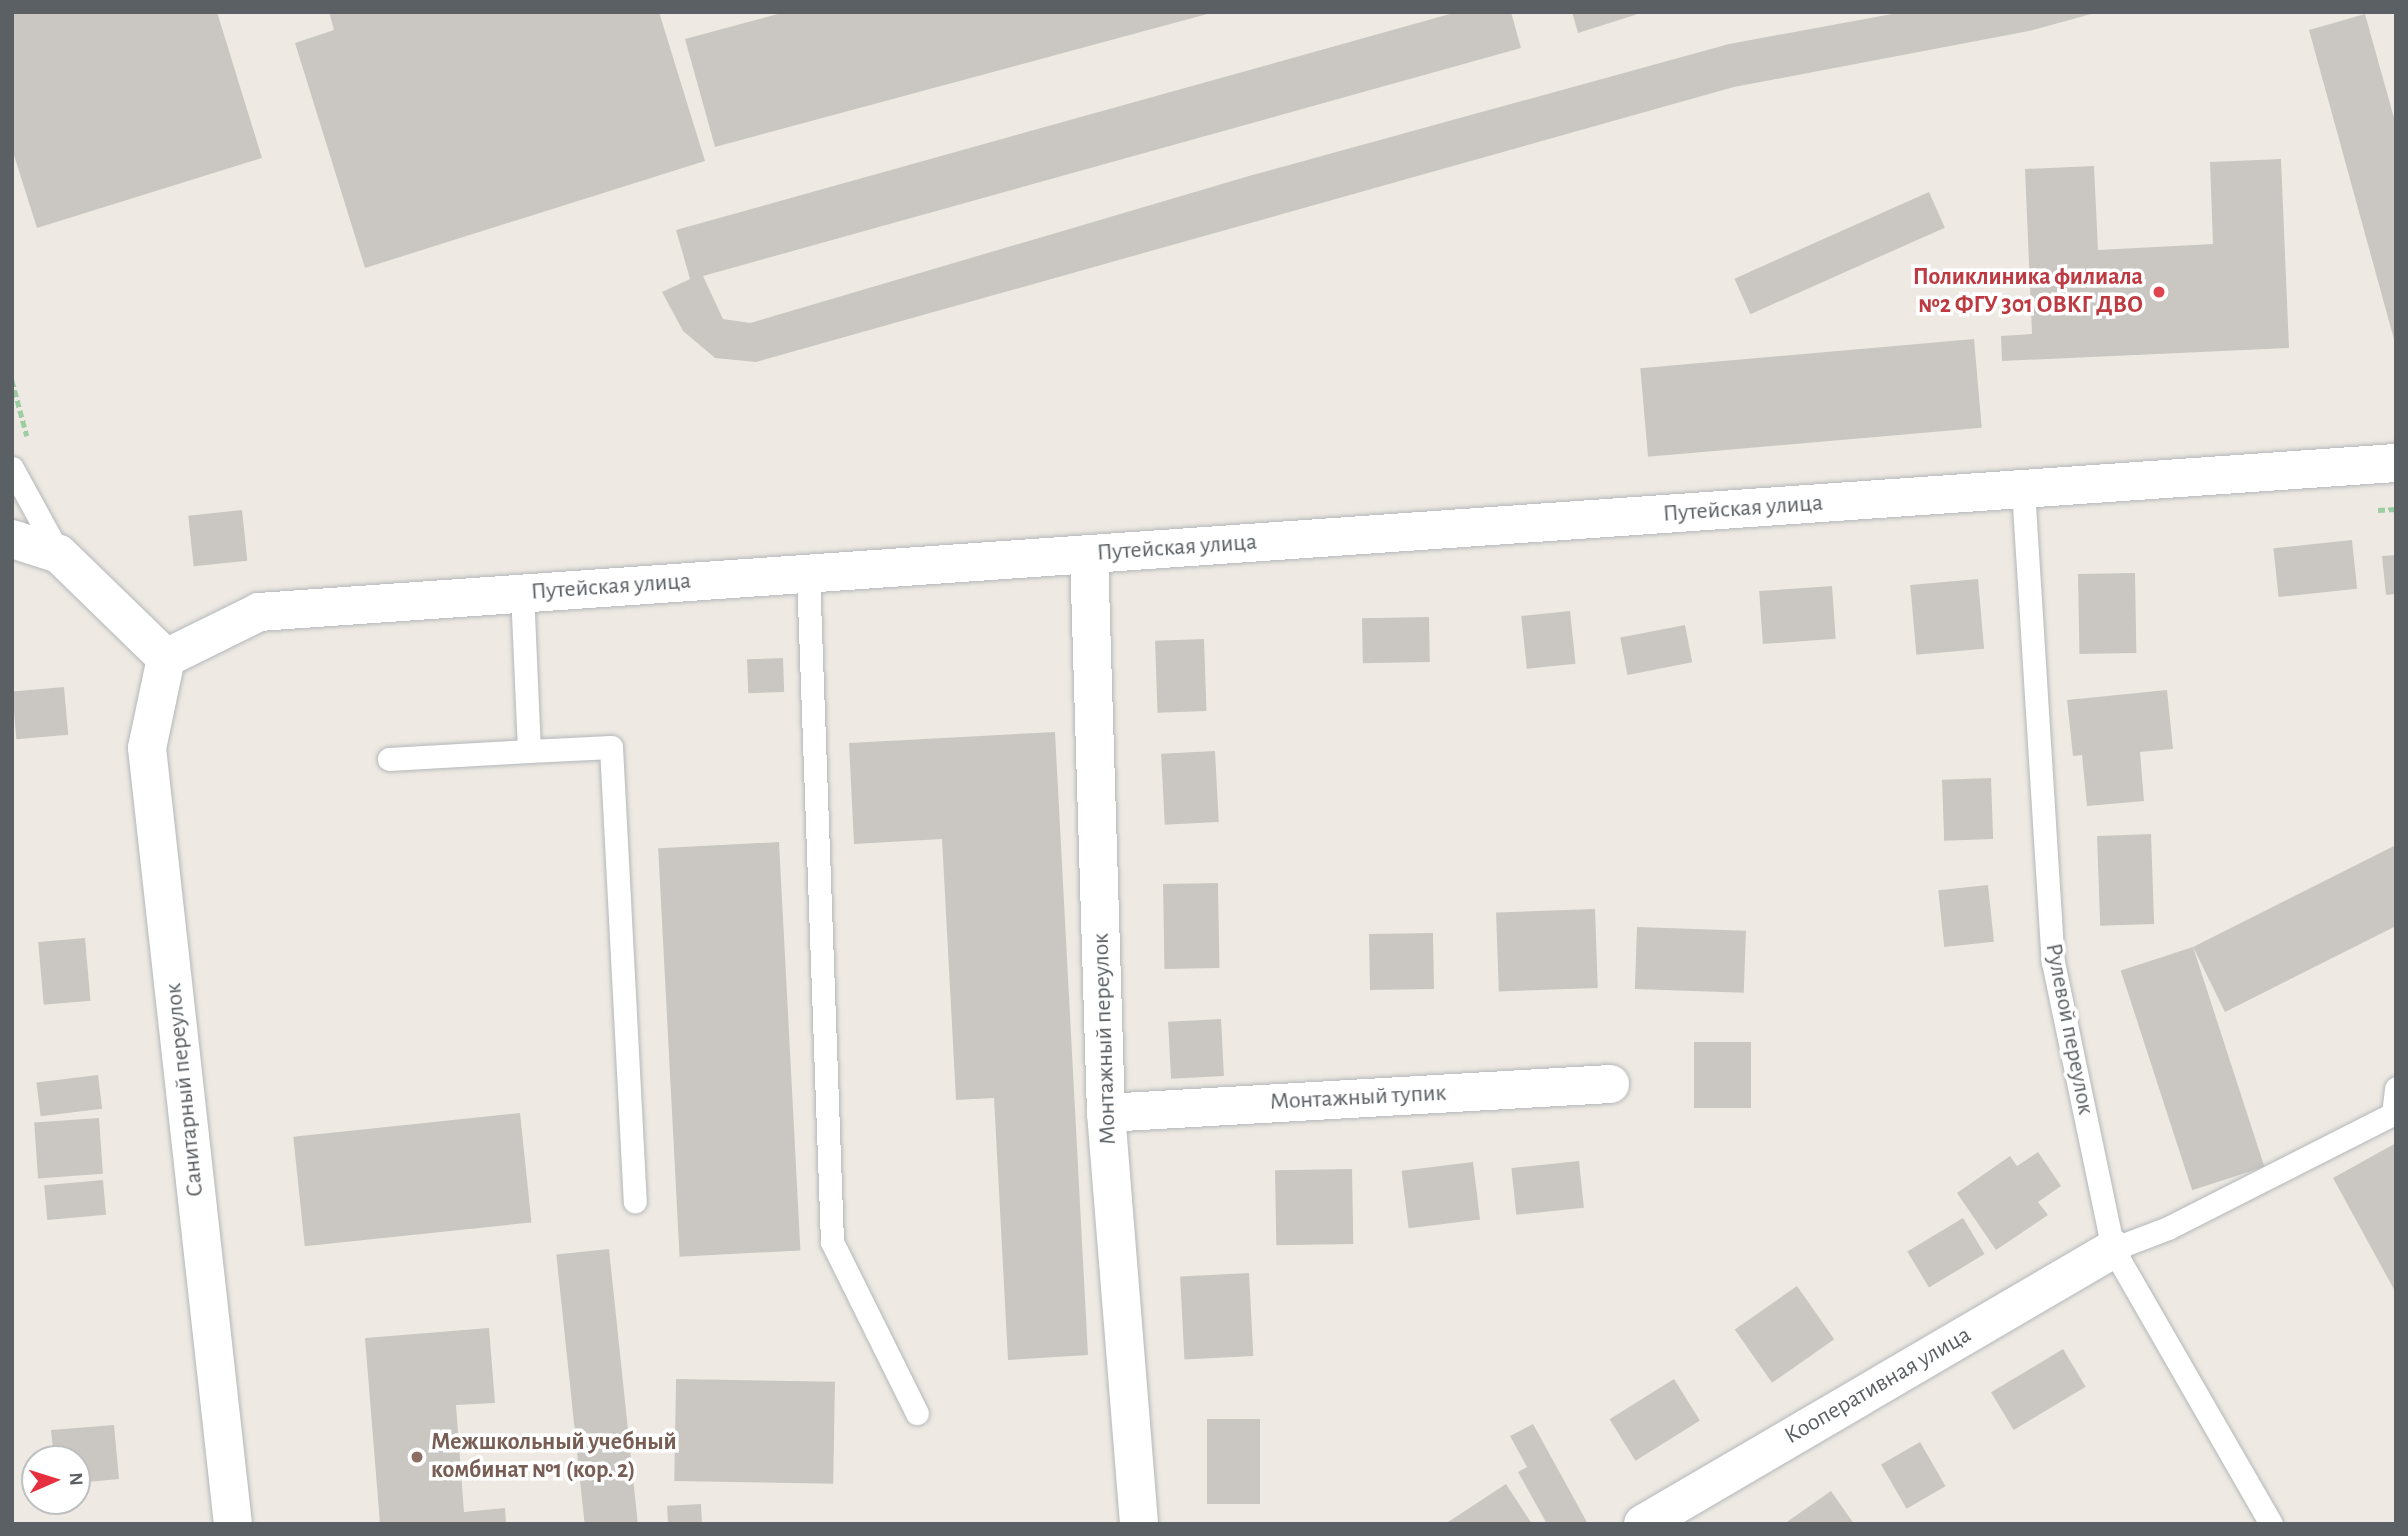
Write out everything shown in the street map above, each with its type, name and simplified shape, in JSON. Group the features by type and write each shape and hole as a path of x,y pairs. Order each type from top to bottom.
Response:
{"street":[{"name":"Путейская улица","path":"166,658 259,612 2396,463"},
{"path":"12,539 58,554 166,658"},
{"name":"Монтажный переулок","path":"1089,554 1106,1113 1139,1524"},
{"name":"Санитарный переулок","path":"166,658 148,748 233,1524"},
{"name":"Монтажный тупик","path":"1106,1113 1610,1084"},
{"name":"Кооперативная улица","path":"1643,1524 2113,1249"}],"lane":[{"path":"12,468 58,554"},
{"name":"Рулевой переулок","path":"2023,489 2053,962 2113,1249 2271,1524"},
{"path":"808,573 832,1242 917,1413"},
{"path":"522,593 529,751"},
{"path":"389,759 611,747 635,1201"},
{"path":"2113,1249 2168,1228 2393,1114 2396,1088"}],"building":[{"path":"12,12 217,12 262,158 37,228 12,149"},
{"path":"329,12 659,12 705,161 365,268 295,43 334,30"},
{"path":"785,12 1211,13 715,147 685,39"},
{"path":"1457,12 1511,12 1521,48 703,276 723,319 750,323 1249,176 1729,44 1903,12 2095,13 2029,31 1734,87 756,362 715,358 683,331 662,292 690,279 676,230"},
{"path":"1572,12 1640,12 1641,13 1578,33"},
{"path":"2365,14 2396,125 2395,343 2309,30"},
{"name":"Поликлиника филиала №2 ФГУ 301 ОВКГ ДВО","path":"2281,159 2289,348 2002,361 2001,336 2032,334 2025,169 2094,166 2098,250 2213,244 2210,162"},
{"path":"1929,192 1945,228 1750,314 1734,279"},
{"path":"1974,339 1982,428 1648,457 1640,368"},
{"path":"242,510 247,561 194,566 188,516"},
{"path":"2352,540 2357,589 2279,597 2273,548"},
{"path":"2396,555 2396,594 2386,595 2382,556"},
{"path":"2135,573 2136,653 2079,654 2078,574"},
{"path":"1978,579 1984,649 1916,655 1910,585"},
{"path":"1832,586 1836,639 1763,644 1759,591"},
{"path":"1570,611 1576,664 1527,669 1521,616"},
{"path":"1429,617 1430,662 1363,663 1362,618"},
{"path":"1685,625 1692,662 1627,675 1620,638"},
{"path":"1204,639 1207,711 1158,713 1155,641"},
{"path":"783,658 784,692 748,693 747,659"},
{"path":"64,687 68,735 16,739 12,692"},
{"path":"2167,690 2173,749 2140,752 2144,801 2087,806 2082,755 2073,756 2067,700"},
{"path":"1055,732 1088,1355 1008,1360 994,1098 956,1100 942,839 854,844 849,743"},
{"path":"1215,751 1219,822 1165,825 1161,754"},
{"path":"1991,778 1993,839 1944,841 1942,780"},
{"path":"2151,834 2154,924 2100,926 2097,836"},
{"path":"779,842 800,1250 680,1257 658,848"},
{"path":"2396,845 2396,926 2225,1012 2193,947"},
{"path":"1218,883 1219,968 1164,969 1163,884"},
{"path":"1988,885 1994,942 1944,947 1938,890"},
{"path":"1595,909 1598,988 1499,991 1496,912"},
{"path":"1637,927 1746,931 1744,993 1635,989"},
{"path":"1433,933 1434,989 1370,990 1369,934"},
{"path":"85,938 90,1001 44,1005 38,942"},
{"path":"2193,947 2264,1167 2192,1190 2121,970"},
{"path":"1221,1019 1224,1076 1171,1079 1168,1022"},
{"path":"1694,1042 1751,1042 1751,1108 1694,1108"},
{"path":"98,1075 102,1109 41,1116 36,1083"},
{"path":"520,1113 531,1222 305,1246 293,1137"},
{"path":"99,1118 103,1174 38,1178 34,1123"},
{"path":"2396,1143 2396,1293 2333,1178"},
{"path":"2038,1152 2061,1186 2038,1202 2048,1215 1996,1250 1957,1193 2010,1156 2017,1166"},
{"path":"1579,1161 1584,1208 1516,1215 1511,1168"},
{"path":"1473,1162 1480,1220 1409,1228 1402,1171"},
{"path":"1352,1169 1353,1244 1276,1245 1275,1170"},
{"path":"103,1180 106,1215 47,1220 44,1185"},
{"path":"1963,1218 1985,1254 1929,1287 1907,1251"},
{"path":"609,1249 638,1524 585,1524 556,1255"},
{"path":"1249,1273 1253,1356 1184,1359 1180,1277"},
{"path":"1797,1286 1834,1339 1772,1383 1735,1330"},
{"name":"Межшкольный учебный комбинат №1 (кор. 2)","path":"489,1328 495,1403 456,1405 464,1512 505,1508 506,1524 380,1524 365,1338"},
{"path":"2063,1349 2086,1387 2014,1430 1991,1392"},
{"path":"676,1379 835,1382 833,1484 674,1481"},
{"path":"1674,1379 1700,1421 1636,1461 1610,1419"},
{"path":"1207,1419 1260,1419 1260,1504 1207,1504"},
{"path":"1533,1424 1588,1524 1547,1524 1518,1472 1527,1467 1510,1436"},
{"path":"114,1425 119,1479 91,1482 91,1445 53,1445 51,1430"},
{"path":"1920,1442 1946,1486 1907,1509 1881,1464"},
{"path":"1506,1484 1532,1524 1445,1524"},
{"path":"1831,1491 1854,1524 1784,1524"},
{"path":"701,1504 702,1524 668,1524 667,1506"}],"place":[{"name":"Поликлиника филиала №2 ФГУ 301 ОВКГ ДВО","path":"2159,292"},
{"name":"Межшкольный учебный комбинат №1 (кор. 2)","path":"417,1457"}]}
